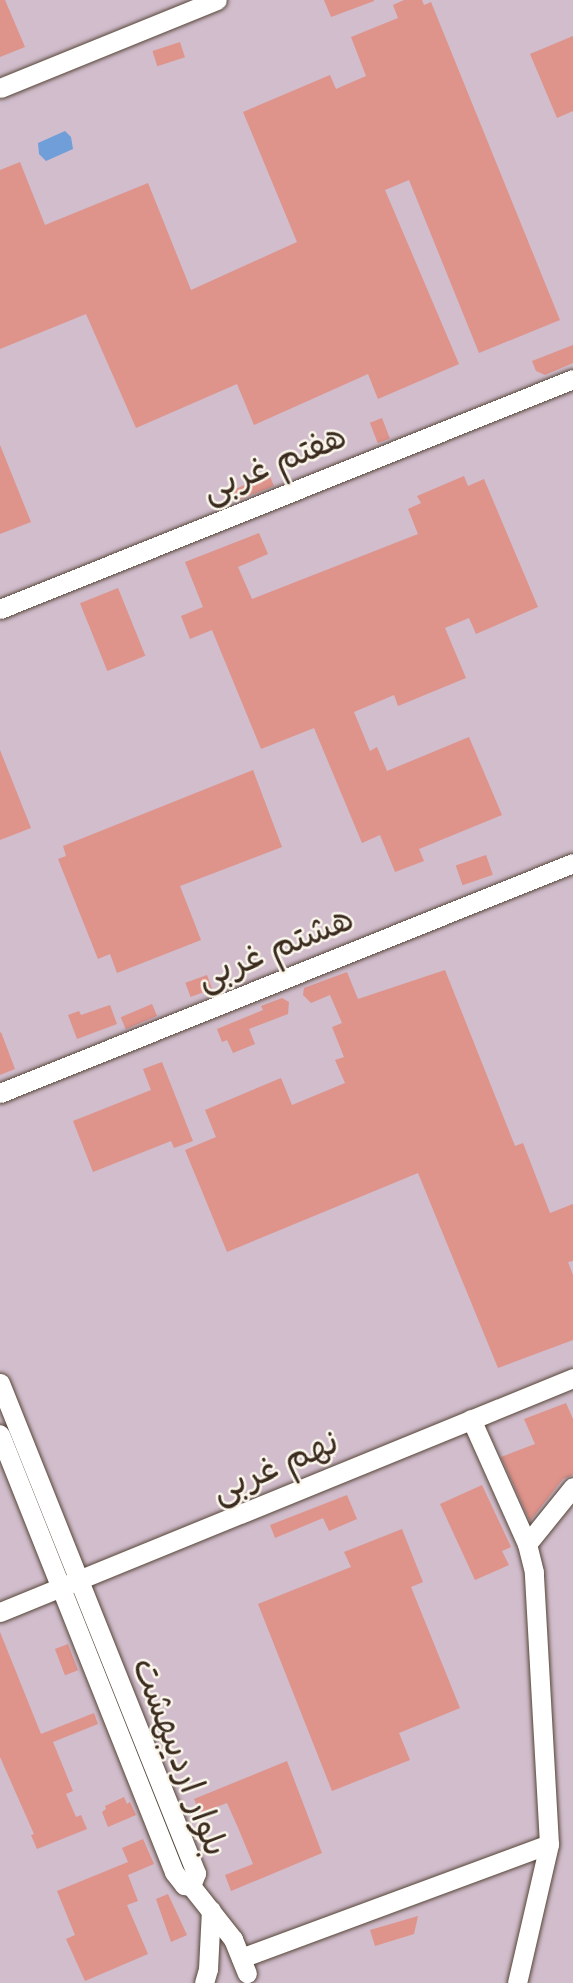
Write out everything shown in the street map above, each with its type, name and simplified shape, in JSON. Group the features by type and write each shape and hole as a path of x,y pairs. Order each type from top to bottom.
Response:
{"street":[{"path":"0,88 217,0"},
{"name":"هفتم غربی","path":"0,610 573,379"},
{"name":"هشتم غربی","path":"0,1093 573,863"},
{"name":"نهم غربی","path":"0,1612 573,1378"},
{"name":"بلوار اردیبهشت","path":"0,1383 174,1872 184,1885 191,1885 233,1939 244,1966 549,1844"},
{"path":"471,1419 527,1544 534,1572 549,1844 517,1983"},
{"name":"بلوار اردیبهشت","path":"0,1434 71,1584"},
{"path":"527,1544 573,1486"},
{"path":"204,1983 208,1969 211,1910"}],"shaded area":[{"path":"0,0 573,0 573,1983 0,1983"}],"water":[{"path":"65,131 71,137 73,149 46,161 39,154 38,143"}],"building":[{"path":"0,0 5,0 25,47 0,57"},
{"path":"324,0 374,0 374,1 331,17"},
{"path":"404,0 422,0 424,5 431,2 560,320 479,353 409,180 385,190 459,364 378,399 368,374 254,425 237,384 136,428 86,314 0,349 0,170 20,162 45,225 148,183 191,290 297,242 243,112 330,75 336,89 366,76 351,37 398,18 393,5"},
{"path":"573,36 573,111 557,118 530,54"},
{"path":"180,42 185,57 157,66 152,51"},
{"path":"573,345 573,363 545,375 536,371 532,361"},
{"path":"382,418 390,439 378,443 370,423"},
{"path":"0,445 31,522 0,534"},
{"path":"269,474 274,486 236,501 231,491"},
{"path":"464,476 468,486 484,479 538,607 476,634 469,618 445,628 466,678 398,706 394,695 354,712 370,751 377,747 387,771 469,737 502,815 419,849 424,861 395,872 380,835 362,843 314,728 261,749 212,630 190,639 181,616 203,607 185,562 259,533 268,554 238,567 252,599 418,534 408,509 421,503 417,496"},
{"path":"118,588 145,656 107,671 80,603"},
{"path":"0,750 31,828 0,840"},
{"path":"253,770 282,847 180,886 201,940 117,973 110,954 98,959 58,859 66,856 63,846"},
{"path":"486,855 493,875 463,885 456,865"},
{"path":"445,970 515,1146 523,1143 550,1213 573,1204 573,1261 568,1262 573,1275 573,1340 498,1368 418,1173 227,1252 185,1150 216,1137 205,1110 281,1078 292,1105 345,1083 335,1060 344,1057 332,1027 342,1023 330,995 311,1003 303,995 304,988 347,972 358,999"},
{"path":"207,975 212,989 191,997 185,983"},
{"path":"282,998 289,1002 288,1014 249,1029 255,1044 233,1053 227,1040 222,1042 217,1029 263,1010 261,1006"},
{"path":"152,1004 157,1016 126,1029 121,1017"},
{"path":"110,1005 117,1024 77,1039 68,1015 79,1011 81,1015"},
{"path":"0,1033 15,1069 0,1075"},
{"path":"162,1062 193,1141 174,1148 171,1141 93,1172 73,1121 151,1090 143,1069"},
{"path":"566,1403 573,1419 573,1475 563,1479 530,1521 501,1457 535,1444 524,1419"},
{"path":"482,1485 511,1547 502,1551 509,1565 475,1580 440,1504"},
{"path":"347,1495 357,1519 329,1531 323,1518 275,1538 270,1525"},
{"path":"402,1529 423,1582 411,1587 460,1708 399,1733 410,1760 332,1791 258,1604 351,1567 344,1552"},
{"path":"0,1632 41,1734 94,1713 98,1724 53,1742 73,1791 66,1794 76,1817 81,1815 87,1829 37,1849 31,1835 34,1834 0,1757"},
{"path":"68,1644 78,1670 65,1675 55,1649"},
{"path":"287,1761 322,1853 231,1891 225,1875 253,1864 227,1803 200,1813 194,1799"},
{"path":"124,1797 127,1804 130,1802 136,1815 108,1827 102,1812 106,1809 105,1806"},
{"path":"143,1839 154,1864 128,1875 138,1901 127,1905 148,1954 85,1981 66,1939 75,1935 57,1891 128,1862 122,1848"},
{"path":"168,1894 187,1935 171,1942 156,1899"},
{"path":"418,1916 414,1934 375,1946 370,1930"}]}
